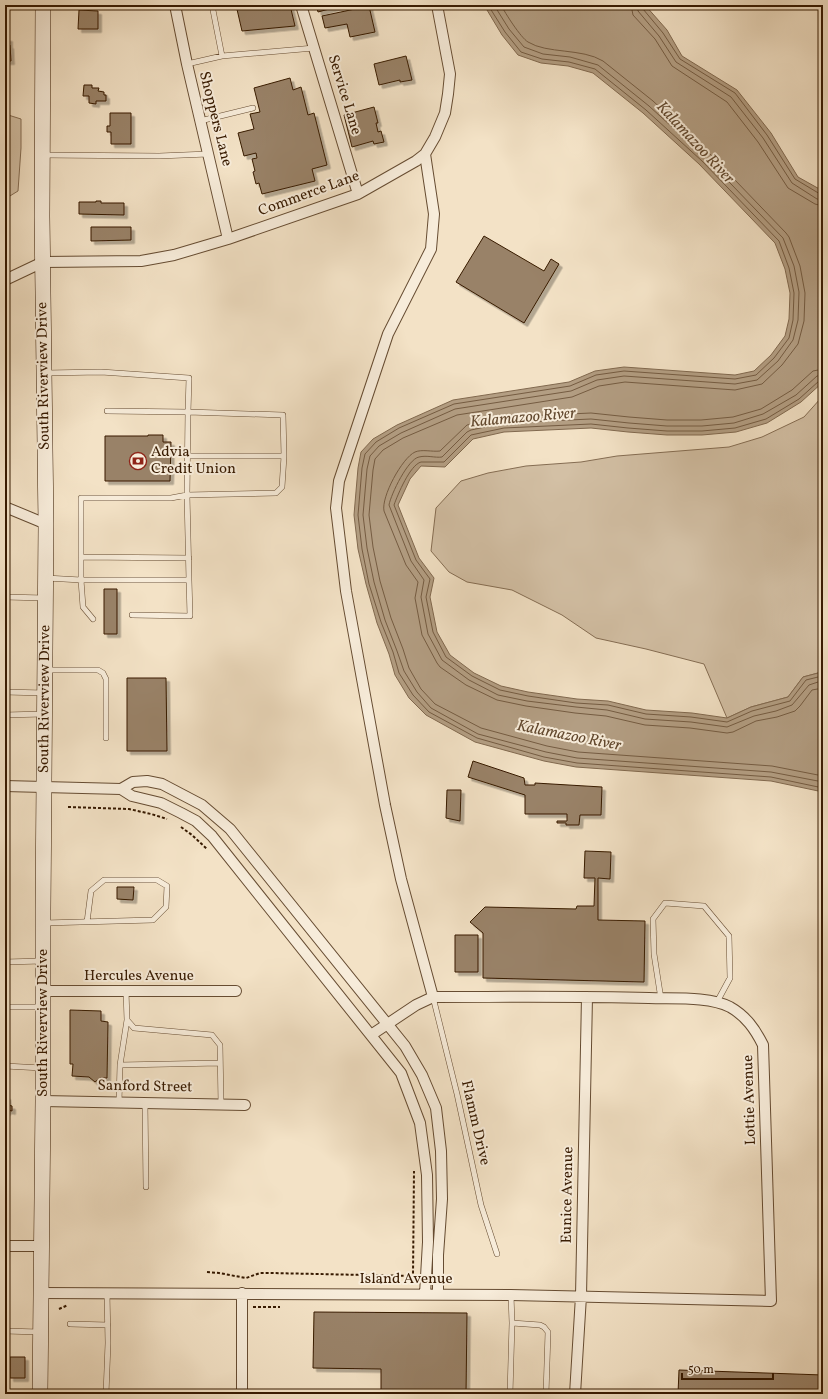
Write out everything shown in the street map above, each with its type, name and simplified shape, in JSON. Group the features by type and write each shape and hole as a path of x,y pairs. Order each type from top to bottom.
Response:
{"street":[{"name":"South Riverview Drive","path":"40,1394 43,1101 42,923 46,524 42,155 43,5"},
{"name":"Shoppers Lane","path":"175,5 180,36 228,240"},
{"name":"Service Lane","path":"301,5 358,194"},
{"name":"Commerce Lane","path":"43,262 141,261 174,255 228,240 358,194 416,161 425,154 435,137 445,113 450,74 437,5"},
{"path":"371,1035 432,996 401,879 385,805 346,591 336,508 339,481 388,334 431,249 434,214 425,154"},
{"path":"5,280 43,262"},
{"path":"5,507 46,524"},
{"path":"121,789 133,782 147,781 162,784 202,805 230,829 405,1046 422,1075 436,1108 441,1151 442,1199 438,1255 438,1294"},
{"path":"5,786 121,789 132,796 161,803 181,812 196,822 212,836 401,1073 420,1123 427,1175 428,1242 425,1294"},
{"name":"Hercules Avenue","path":"42,991 236,991"},
{"name":"Lottie Avenue","path":"432,996 587,996 692,999 717,1002 729,1007 752,1025 763,1045 771,1301"},
{"name":"Eunice Avenue","path":"575,1394 581,1296 587,996"},
{"name":"Sanford Street","path":"43,1101 245,1105"},
{"path":"5,1246 41,1246"},
{"name":"Island Avenue","path":"40,1293 438,1294 771,1301"},
{"path":"242,1293 242,1394"}],"lane":[{"path":"212,5 222,56"},
{"path":"187,64 222,56 314,48"},
{"path":"200,121 253,108"},
{"path":"42,155 159,156 208,154"},
{"path":"44,374 101,372 189,378 187,495 190,616 132,615"},
{"path":"92,619 83,607 81,580 81,498 171,498 187,495 276,493 282,487 284,456 283,415 188,412 107,412"},
{"path":"188,456 284,456"},
{"path":"81,557 188,558"},
{"path":"45,578 81,580 189,580"},
{"path":"5,597 45,598"},
{"path":"45,670 98,670 103,673 106,678 106,738"},
{"path":"5,692 45,692"},
{"path":"5,715 44,714"},
{"path":"42,923 87,922 153,920 166,907 167,886 157,880 104,880 91,891 87,922"},
{"path":"661,999 654,954 653,919 665,903 704,906 729,936 730,978 717,1002"},
{"path":"42,961 6,962 6,1008 43,1007"},
{"path":"119,1102 120,1065 127,1020 126,991"},
{"name":"Flamm Drive","path":"432,996 457,1094 481,1206 497,1254"},
{"path":"127,1020 134,1028 212,1035 220,1046 221,1104"},
{"path":"120,1065 220,1062"},
{"path":"5,1066 43,1068"},
{"path":"145,1102 146,1187"},
{"path":"89,1394 106,1394 108,1325 107,1293"},
{"path":"510,1394 512,1323 511,1295"},
{"path":"512,1323 540,1325 548,1332 546,1394"},
{"path":"70,1324 108,1325"},
{"path":"5,1331 40,1332"}],"path":[{"path":"68,807 129,809 151,814 171,821"},
{"path":"177,824 192,835 209,852"},
{"path":"207,1272 246,1278 260,1273 413,1276 414,1167"}],"shaded area":[{"path":"5,114 21,119 21,148 18,191 5,199"},
{"path":"823,394 823,674 818,673 803,677 788,697 751,707 727,718 704,664 596,638 562,615 512,590 467,582 449,572 431,551 436,508 461,481 488,473 526,466 581,462 617,456 729,447 762,437 804,417"}],"water":[{"name":"Kalamazoo River","path":"484,5 645,5 667,30 682,56 737,90 771,133 798,177 823,191 823,382 801,402 767,423 736,432 702,435 667,435 591,428 504,432 473,439 445,467 421,466 410,479 398,505 419,558 434,578 430,597 437,632 450,655 474,673 501,686 528,692 577,699 608,701 646,710 692,713 727,718 751,707 788,697 803,677 818,673 823,674 823,792 771,781 576,767 544,761 475,742 426,715 409,698 395,675 377,623 366,584 358,549 354,515 358,468 361,452 373,439 397,425 453,400 569,382 595,371 624,367 735,375 754,371 771,355 785,336 789,319 790,293 785,269 775,243 699,164 643,113 593,73 568,66 541,63 518,55 502,35"}],"building":[{"path":"236,5 290,5 295,26 242,31"},
{"path":"316,5 344,5 318,12"},
{"path":"369,6 375,32 350,37 347,24 325,28 322,16"},
{"path":"79,10 98,11 98,29 78,29"},
{"path":"5,38 9,38 11,61 5,61"},
{"path":"406,56 412,80 400,82 400,80 379,85 374,64"},
{"path":"290,78 293,90 301,87 308,115 314,113 327,165 312,169 315,181 262,194 259,183 256,184 253,172 255,171 252,159 257,158 256,153 244,156 238,133 254,129 250,114 260,112 254,88"},
{"path":"84,85 92,85 92,88 99,88 98,91 104,92 104,95 106,95 106,101 96,101 96,104 89,103 89,96 83,96"},
{"path":"374,107 378,123 376,123 378,132 381,131 384,142 374,144 373,141 352,147 344,115"},
{"path":"110,113 131,113 131,144 111,144 111,132 107,132 107,126 110,126"},
{"path":"101,201 101,203 124,203 124,215 79,214 79,202"},
{"path":"91,227 131,227 131,240 91,241"},
{"path":"484,236 544,271 551,259 559,264 524,323 456,282"},
{"name":"Advia Credit Union","path":"163,435 163,442 171,442 170,481 105,481 105,436"},
{"path":"104,589 117,589 117,634 104,634"},
{"path":"127,678 166,678 167,751 127,751"},
{"path":"473,761 524,778 525,785 535,785 535,783 602,787 601,815 580,815 579,825 566,825 566,823 557,823 557,821 567,821 567,814 525,814 525,795 468,777"},
{"path":"447,790 461,790 460,821 446,818"},
{"path":"585,851 611,852 610,879 598,878 598,920 645,921 644,982 483,978 483,933 470,922 485,907 576,909 577,906 594,906 595,878 584,878"},
{"path":"117,887 134,887 133,900 117,899"},
{"path":"455,935 478,935 478,972 455,972"},
{"path":"70,1010 101,1011 101,1021 108,1022 107,1078 100,1078 95,1082 89,1077 72,1076 73,1064 70,1064"},
{"path":"5,1096 7,1096 8,1105 12,1106 12,1111 7,1110 7,1112 5,1112"},
{"path":"314,1312 467,1313 466,1394 381,1394 381,1369 313,1368"},
{"path":"10,1357 25,1357 25,1378 10,1378"},
{"path":"679,1370 823,1375 823,1394 678,1394"}],"place":[{"name":"Advia Credit Union","path":"138,461"}]}
